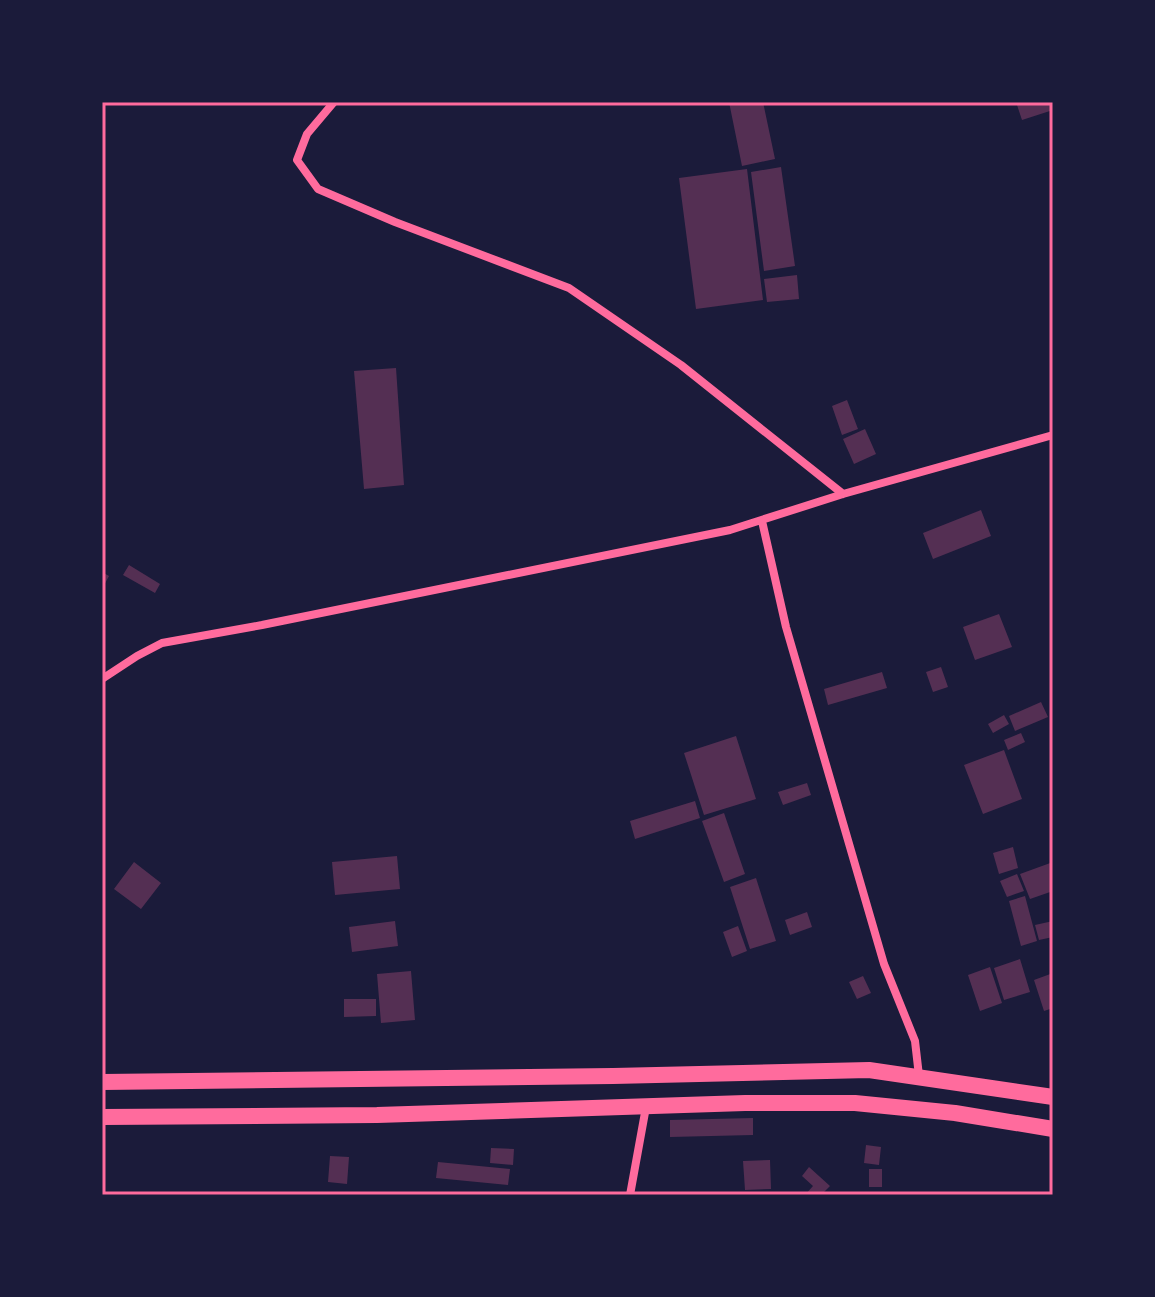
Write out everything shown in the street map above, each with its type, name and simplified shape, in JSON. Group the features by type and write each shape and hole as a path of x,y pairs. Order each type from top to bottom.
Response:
{"main road":[{"path":"102,1082 869,1070 1053,1097"},
{"path":"102,1117 377,1115 745,1103 855,1103 955,1113 1053,1129"}],"street":[{"path":"334,102 307,134 297,160 318,189 395,222 569,288 681,365 843,494"},
{"path":"102,679 162,643 730,530 843,494 1053,435"},
{"path":"762,521 786,627 884,964 915,1041 919,1077"},
{"path":"630,1195 647,1106"}],"building":[{"path":"729,102 763,102 775,159 742,166"},
{"path":"1053,102 1053,110 1022,120 1017,105"},
{"path":"781,167 795,266 764,271 751,172"},
{"path":"747,169 763,300 696,309 679,178"},
{"path":"797,275 799,299 767,302 764,279"},
{"path":"396,368 404,485 364,489 354,371"},
{"path":"847,400 858,429 842,435 832,406"},
{"path":"865,429 876,454 854,464 843,439"},
{"path":"981,510 991,536 933,559 923,533"},
{"path":"129,565 160,584 155,593 123,575"},
{"path":"102,572 109,576 102,589"},
{"path":"999,614 1012,647 975,660 963,627"},
{"path":"941,667 948,687 933,692 926,672"},
{"path":"882,672 887,688 828,705 824,689"},
{"path":"1041,702 1048,717 1015,731 1009,716"},
{"path":"1004,715 1009,724 993,733 988,724"},
{"path":"1021,733 1025,742 1008,750 1004,740"},
{"path":"736,736 756,799 704,815 684,753"},
{"path":"1004,750 1022,799 983,814 964,765"},
{"path":"807,783 811,795 783,805 778,792"},
{"path":"695,801 700,818 635,839 630,821"},
{"path":"724,813 745,874 724,882 702,821"},
{"path":"1013,847 1018,868 999,874 993,853"},
{"path":"397,856 400,889 335,895 332,862"},
{"path":"134,862 161,883 141,909 114,889"},
{"path":"1053,862 1053,891 1030,899 1020,874"},
{"path":"1017,874 1024,891 1007,897 1000,881"},
{"path":"756,878 776,941 750,949 730,887"},
{"path":"1025,896 1037,941 1021,946 1009,901"},
{"path":"807,912 812,927 790,935 785,920"},
{"path":"395,921 398,946 352,952 349,927"},
{"path":"1053,921 1053,937 1039,940 1035,925"},
{"path":"738,926 747,951 732,957 723,932"},
{"path":"1020,959 1030,992 1004,1000 994,968"},
{"path":"990,967 1002,1003 980,1011 968,975"},
{"path":"411,971 415,1020 381,1023 377,974"},
{"path":"1053,973 1053,1008 1044,1011 1034,980"},
{"path":"863,976 871,993 857,999 849,982"},
{"path":"344,999 376,999 376,1016 344,1017"},
{"path":"753,1118 753,1135 670,1137 670,1120"},
{"path":"866,1145 881,1147 879,1165 864,1163"},
{"path":"491,1148 514,1149 513,1165 490,1163"},
{"path":"330,1156 349,1157 347,1184 328,1182"},
{"path":"770,1160 771,1189 745,1190 743,1161"},
{"path":"438,1162 510,1169 508,1185 436,1178"},
{"path":"809,1167 830,1186 821,1195 805,1195 813,1186 802,1176"},
{"path":"869,1169 882,1169 882,1187 869,1187"}]}
